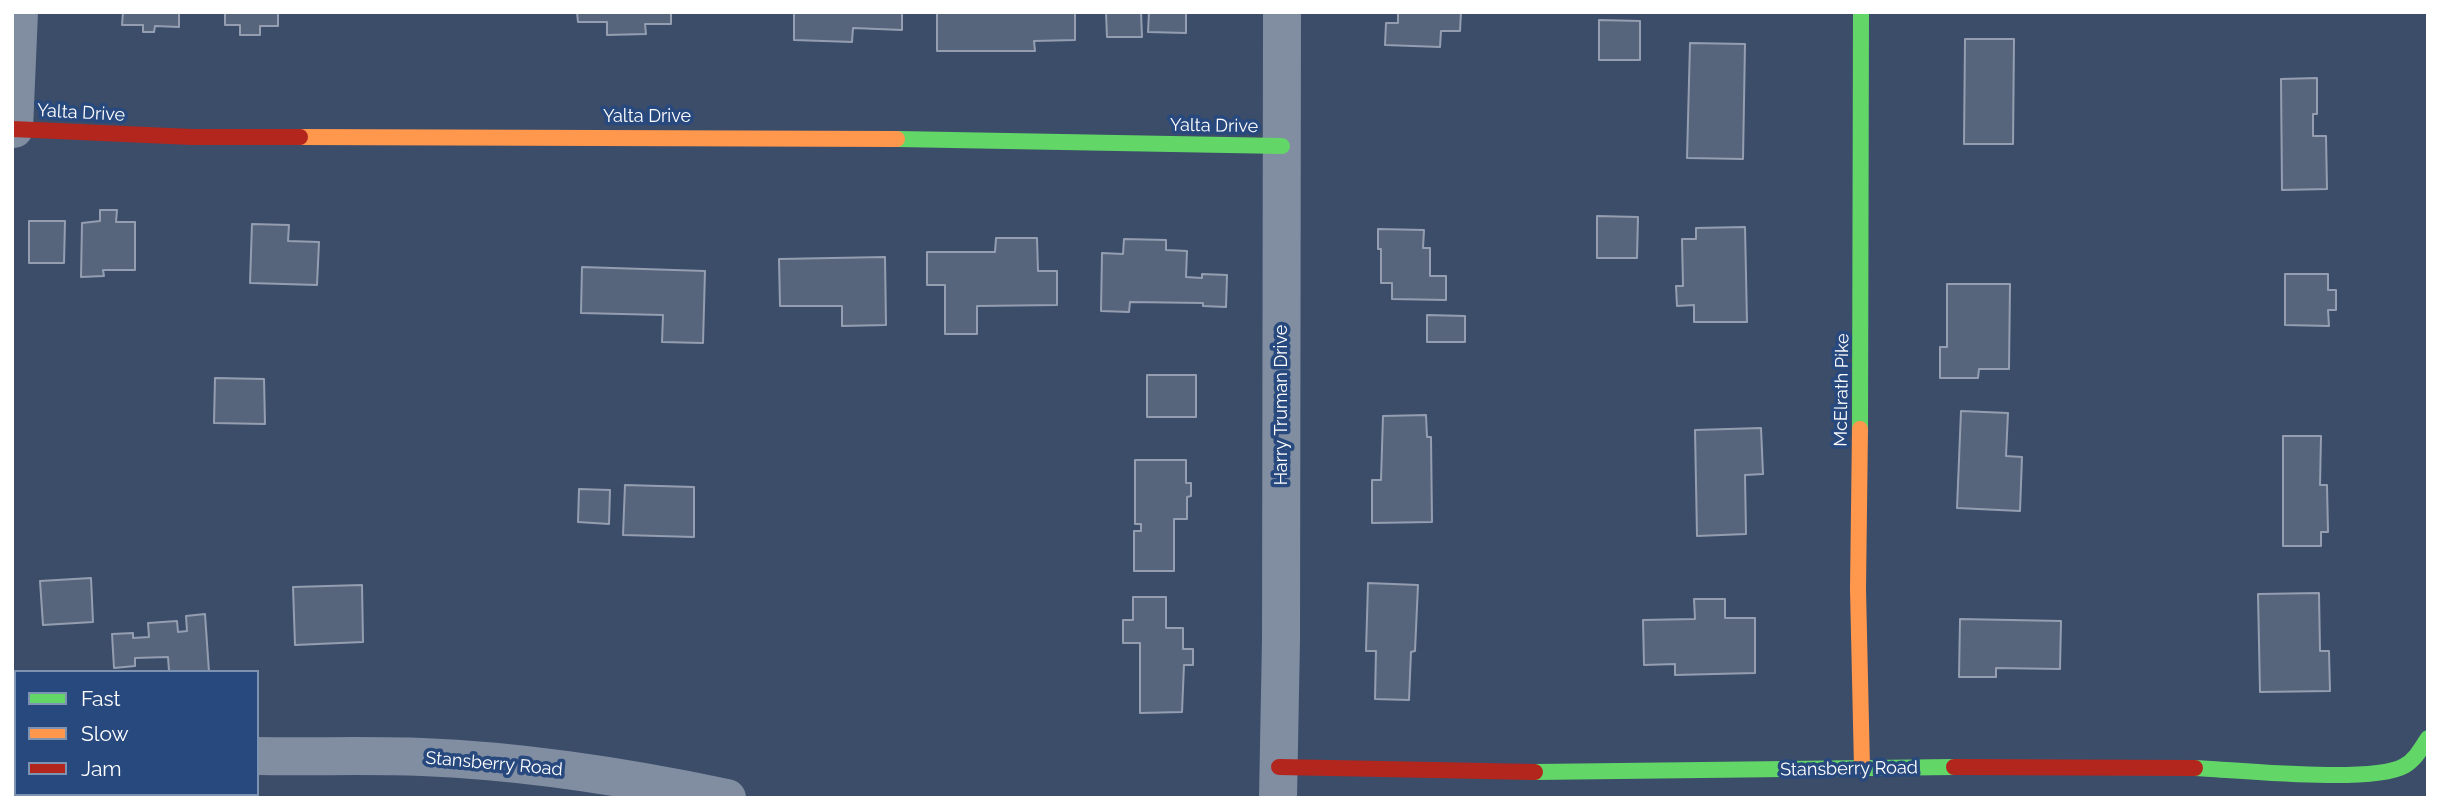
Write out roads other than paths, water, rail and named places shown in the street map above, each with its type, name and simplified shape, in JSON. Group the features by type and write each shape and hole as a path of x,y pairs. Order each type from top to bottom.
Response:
{"street":[{"path":"13,130 19,12"},
{"name":"Harry Truman Drive","path":"1279,782 1282,12"},
{"name":"McElrath Pike","path":"1861,12 1862,333 1858,589 1862,768"},
{"name":"Yalta Drive","path":"13,130 192,137 816,137 1282,146"},
{"name":"Stansberry Road","path":"1279,782 1471,772 1862,768 2190,768 2354,775 2392,771 2415,758 2428,738"},
{"name":"Stansberry Road","path":"259,756 424,757 550,767 660,784 727,798"}]}
